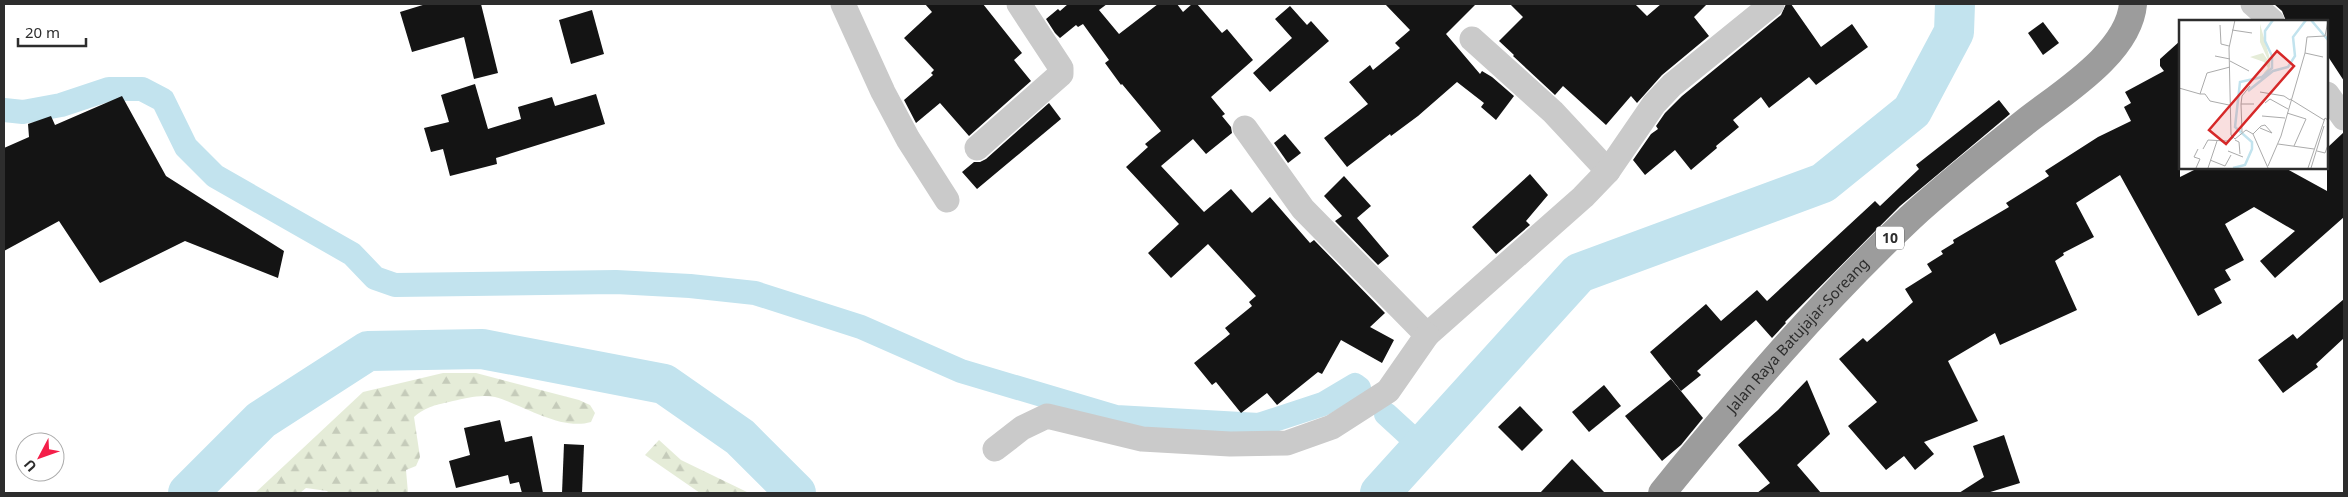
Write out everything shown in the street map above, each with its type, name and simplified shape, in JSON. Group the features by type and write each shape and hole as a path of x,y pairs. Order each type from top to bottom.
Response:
{"highway":[{"name":"Jalan Raya Batujajar-Soreang","path":"1662,493 1728,412 1819,310 1911,218 1978,159 2096,66 2125,29 2133,4"}],"street":[{"path":"843,4 883,92 908,139 947,200"},
{"path":"977,148 1061,74 1061,68 1019,4"},
{"path":"995,449 1022,428 1047,416 1142,439 1230,444 1287,444 1332,427 1388,391 1427,335 1583,197 1608,171 1654,104 1672,85 1772,4"},
{"path":"2254,4 2271,20"},
{"path":"1472,39 1553,112 1608,171"},
{"path":"2328,95 2344,118"},
{"path":"1246,128 1303,209 1427,335"}],"green space":[{"path":"443,373 476,373 579,400 590,405 595,413 591,422 579,424 555,420 490,396 474,397 442,404 428,408 414,417 420,457 416,466 406,470 408,493 329,493 327,491 306,488 300,493 255,493 363,392"},
{"path":"659,440 681,460 749,493 700,493 645,455"}],"building":[{"path":"426,4 481,4 498,73 474,79 464,37 412,52 400,12"},
{"path":"925,4 983,4 1022,53 1014,60 1031,81 969,136 940,103 916,123 904,100 933,75 931,73 934,70 904,38 932,12"},
{"path":"1068,4 1107,4 1099,10 1119,34 1158,4 1177,4 1183,12 1192,4 1197,4 1222,33 1227,29 1253,60 1211,97 1225,114 1222,116 1231,127 1232,133 1206,154 1193,139 1161,166 1204,212 1231,189 1252,213 1270,197 1310,243 1314,240 1385,313 1370,327 1394,340 1382,363 1341,340 1322,374 1318,372 1277,405 1267,393 1241,413 1216,382 1212,385 1194,363 1230,334 1225,328 1252,306 1249,302 1256,296 1208,244 1171,278 1148,253 1179,224 1126,167 1148,147 1145,144 1161,131 1121,85 1105,63 1109,60 1083,24 1078,27 1076,25 1060,38 1055,33 1046,19 1058,9 1060,11"},
{"path":"1385,4 1476,4 1446,34 1480,74 1482,71 1492,77 1514,96 1496,120 1481,107 1484,103 1457,82 1418,116 1391,136 1390,134 1347,167 1324,138 1368,104 1349,82 1370,65 1373,70 1400,48 1395,43 1410,30"},
{"path":"1510,4 1635,4 1647,16 1661,4 1707,4 1694,17 1709,36 1662,75 1637,103 1631,96 1606,125 1563,86 1555,95 1499,41 1523,17"},
{"path":"1786,4 1791,4 1821,47 1852,24 1868,47 1816,85 1809,77 1769,108 1761,97 1733,120 1739,127 1691,170 1675,150 1645,175 1633,160 1651,134 1658,129 1656,126 1665,113 1682,96 1781,15"},
{"path":"2274,4 2344,4 2344,81 2328,57 2328,20 2286,20 2282,11"},
{"path":"1290,6 1307,25 1311,21 1329,41 1270,92 1253,73 1292,38 1275,19"},
{"path":"592,10 604,54 571,64 559,20"},
{"path":"2043,22 2059,43 2043,55 2028,33"},
{"path":"2179,42 2180,177 2196,169 2287,169 2327,191 2328,147 2344,132 2344,217 2275,278 2260,261 2295,231 2254,207 2225,224 2244,260 2225,270 2231,280 2214,289 2222,303 2198,316 2120,175 2076,203 2094,237 2063,253 2064,255 2055,261 2077,310 2000,345 1995,333 1948,361 1978,421 1924,442 1934,454 1915,470 1904,456 1886,470 1848,426 1877,402 1839,359 1863,338 1867,342 1913,302 1905,289 1932,272 1927,264 1943,254 1941,251 1954,243 1953,240 2009,207 2006,203 2049,176 2045,171 2098,137 2131,121 2124,107 2131,103 2125,92 2164,71 2160,66 2160,59"},
{"path":"475,84 488,129 521,119 518,107 552,97 555,106 596,94 605,124 496,158 497,164 450,176 443,149 431,152 424,128 449,122 441,95"},
{"path":"122,96 166,176 284,251 278,278 185,241 100,283 59,221 4,251 4,148 29,137 28,124 51,116 55,125"},
{"path":"1999,100 2010,114 1900,206 1785,322 1772,338 1756,320 1697,371 1701,375 1681,391 1650,352 1706,304 1721,321 1757,290 1767,301 1875,201 1880,206 1919,169 1916,165"},
{"path":"1049,103 1061,119 977,189 962,172 974,162 986,159"},
{"path":"1285,134 1301,153 1288,163 1274,143"},
{"path":"1530,174 1548,195 1526,221 1530,225 1496,254 1472,227"},
{"path":"1344,176 1371,206 1357,218 1389,256 1378,265 1335,221 1342,216 1324,196"},
{"path":"2344,299 2344,338 2316,364 2318,367 2283,393 2258,360 2293,334 2297,339"},
{"path":"1671,379 1703,418 1681,445 1662,461 1625,416"},
{"path":"1807,380 1830,434 1797,465 1821,493 1757,493 1770,483 1738,445 1778,410"},
{"path":"1604,385 1621,406 1589,432 1572,412"},
{"path":"1520,406 1543,430 1522,451 1498,427"},
{"path":"500,420 505,442 532,436 543,493 522,493 519,482 510,484 508,475 456,488 449,461 470,455 464,428"},
{"path":"2004,435 2020,483 1987,493 1959,493 1984,477 1973,446"},
{"path":"564,444 584,445 582,493 562,493"},
{"path":"1572,459 1605,493 1540,493"}],"waterway":[{"path":"1380,493 1579,273 1823,183 1912,111 1954,32 1955,4"},
{"path":"4,110 23,112 61,105 109,89 142,89 163,100 186,147 215,176 352,254 375,278 395,285 616,282 690,286 755,293 861,327 961,371 1116,417 1259,425 1323,404 1355,385 1359,388"},
{"path":"188,493 261,420 368,351 482,349 664,384 740,437 796,493"},
{"path":"1386,414 1422,447"}]}
